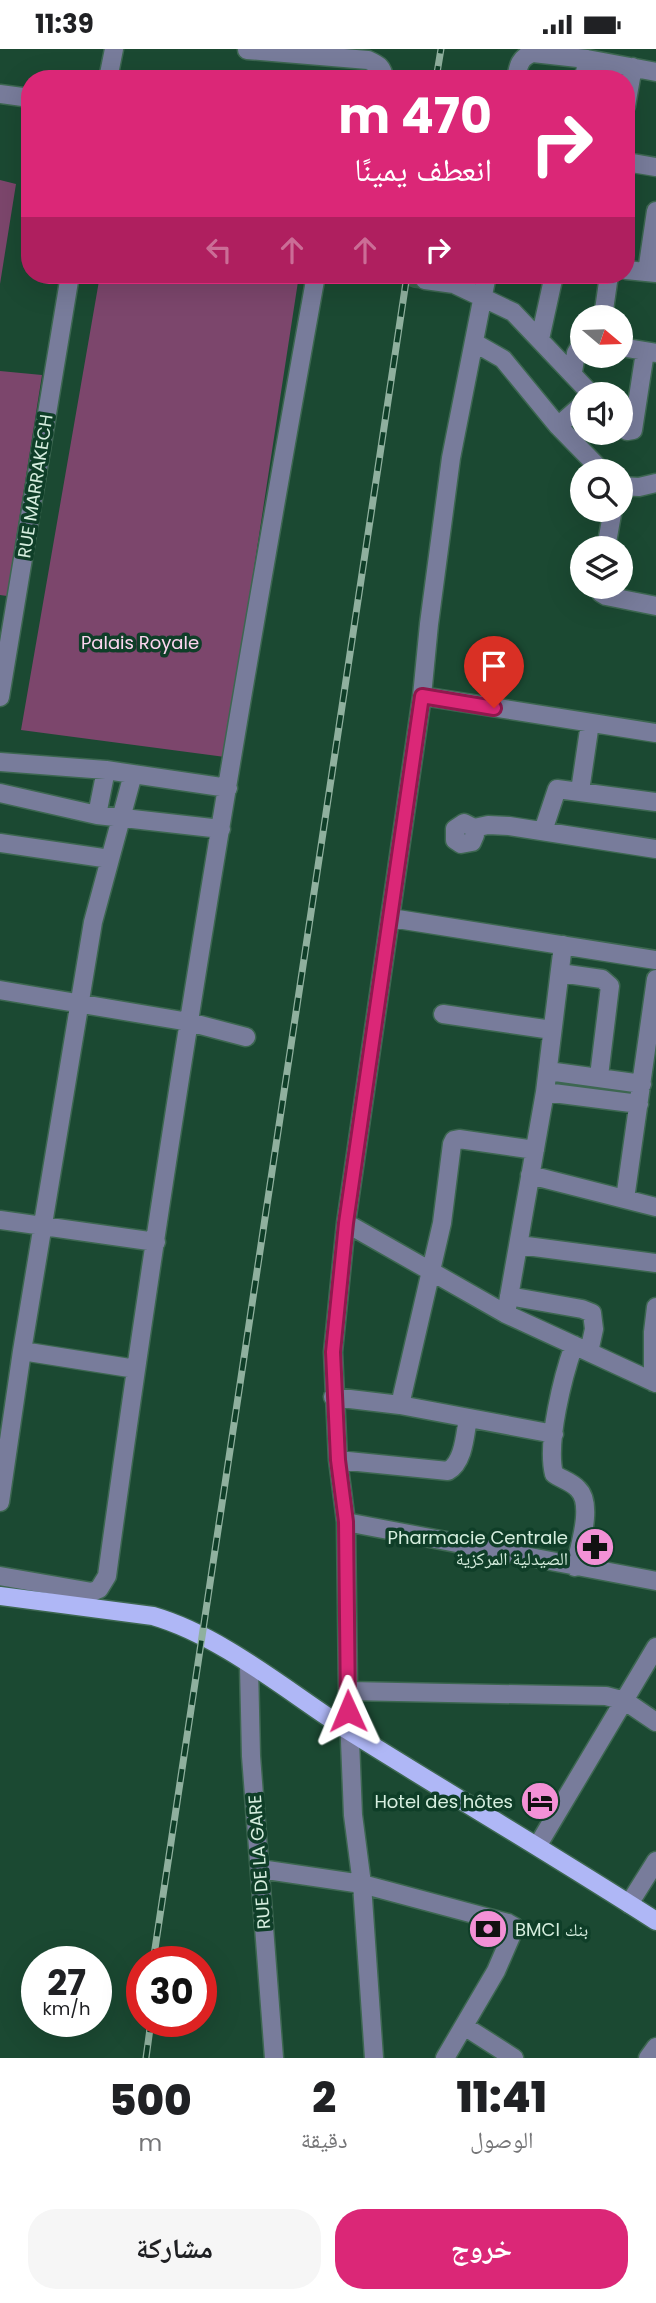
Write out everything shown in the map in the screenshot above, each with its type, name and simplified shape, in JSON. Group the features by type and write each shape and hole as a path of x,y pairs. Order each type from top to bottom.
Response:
{"main road":[{"path":"0,1596 153,1616 176,1623 226,1650 349,1731 656,1921"}],"street":[{"path":"109,70 114,49"},
{"path":"247,50 369,60 379,64 383,70"},
{"path":"518,70 520,61 533,53 587,59 656,72"},
{"path":"585,70 587,59"},
{"path":"0,94 21,97"},
{"path":"635,164 656,167"},
{"path":"651,272 656,211"},
{"name":"RUE MARRAKECH","path":"0,697 69,284"},
{"path":"0,1576 92,1592 104,1584 220,829 266,549 314,284"},
{"path":"454,284 513,312 545,318"},
{"path":"374,2058 362,1884 353,1815 346,1522 333,1397 333,1352 346,1223 422,696 452,458 486,284"},
{"path":"540,339 552,284"},
{"path":"605,305 608,284"},
{"path":"513,312 581,382"},
{"path":"475,343 502,359 558,426 590,459"},
{"path":"633,430 651,352"},
{"path":"573,372 574,368"},
{"path":"558,426 570,415"},
{"path":"633,487 656,484"},
{"path":"621,599 656,606"},
{"path":"422,696 656,733"},
{"path":"580,791 590,723"},
{"path":"0,762 106,770 228,788"},
{"path":"97,815 106,770"},
{"path":"0,1501 93,922 133,774"},
{"path":"543,831 557,789 656,802"},
{"path":"0,793 120,819 220,829"},
{"path":"474,828 488,825 543,831 656,849"},
{"path":"0,843 110,859"},
{"path":"391,918 656,960"},
{"path":"508,1305 545,1092 563,946"},
{"path":"560,973 603,979 610,986 598,1076"},
{"path":"625,1199 656,979"},
{"path":"0,990 189,1022 246,1037"},
{"path":"443,1014 552,1030"},
{"path":"548,1071 642,1084"},
{"path":"545,1092 639,1104"},
{"path":"400,1405 442,1223 454,1140 535,1150"},
{"path":"530,1175 656,1207"},
{"path":"0,1220 156,1242"},
{"path":"346,1223 432,1272 508,1305 582,1349 655,1382 653,1332 656,1307"},
{"path":"519,1245 656,1263"},
{"path":"508,1305 582,1309 592,1313 594,1329 564,1374 554,1434 554,1474 576,1486 584,1500 585,1523 575,1567"},
{"path":"22,1351 136,1369"},
{"path":"333,1397 400,1405 554,1434"},
{"path":"338,1460 448,1472 456,1466 468,1417"},
{"path":"346,1522 656,1581"},
{"path":"538,1846 656,1647"},
{"name":"RUE DE LA GARE","path":"249,1665 251,1756 274,2058"},
{"path":"348,1691 606,1696 625,1701 656,1722"},
{"path":"629,1904 656,1861"},
{"path":"260,1869 362,1884 515,1927 496,1971 445,2058"},
{"path":"464,2026 514,2058"},
{"path":"648,2058 656,2047"}],"green space":[{"path":"0,180 16,184 0,284"},
{"name":"Palais Royale","path":"98,284 298,284 225,757 21,730"},
{"path":"0,371 42,375 7,596 0,595"}],"railway":[{"path":"438,70 441,49"},
{"path":"155,1946 406,284"},
{"path":"146,2058 149,2037"}],"place":[{"name":"Pharmacie Centrale الصيدلية المركزية","path":"595,1547"},
{"name":"Hotel des hôtes","path":"540,1801"},
{"name":"BMCI بنك","path":"488,1929"}],"route":[{"path":"348,1711 346,1522 333,1397 333,1352 346,1223 422,696 494,708"}]}
